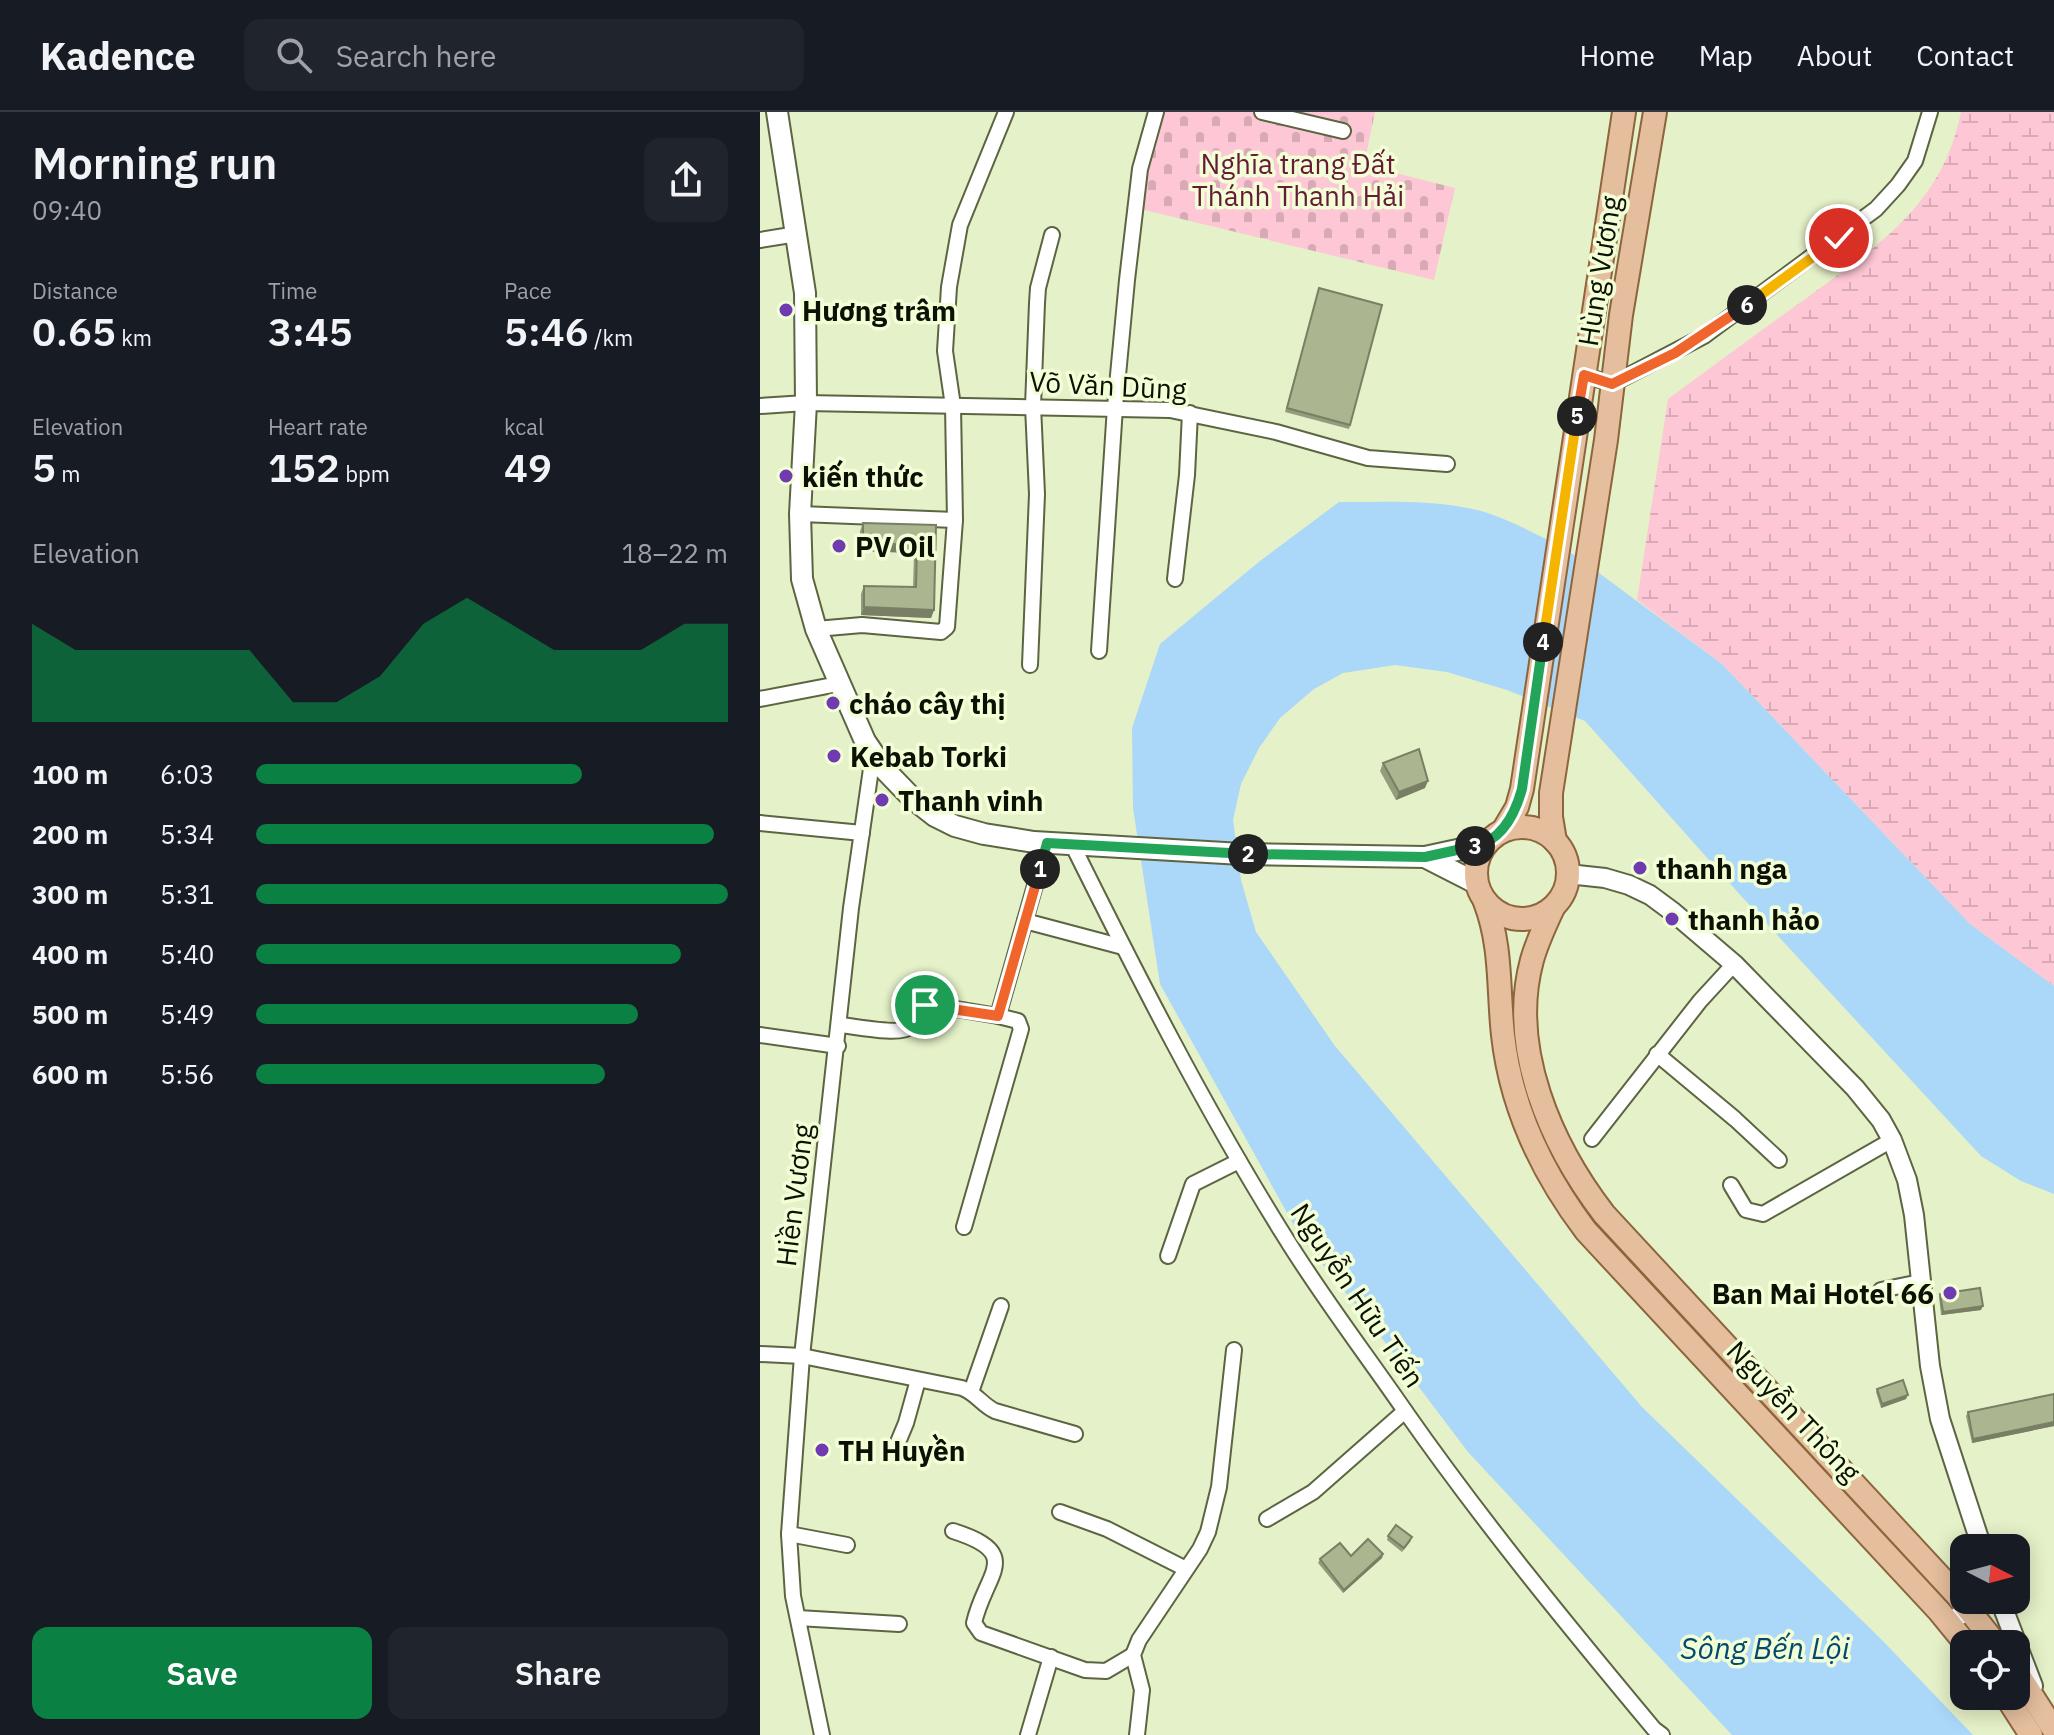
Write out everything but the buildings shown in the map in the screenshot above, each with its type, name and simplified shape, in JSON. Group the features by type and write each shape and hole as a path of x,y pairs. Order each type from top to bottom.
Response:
{"main road":[{"path":"777,112 805,293 806,403 800,514 802,579 816,629 838,684 873,755 912,798 935,816 955,826 984,834 1047,843 1242,854 1425,857 1485,844 1504,829 1532,827 1555,841 1567,861 1568,874 1561,898 1553,908 1542,915 1518,920 1506,917 1481,892 1425,857"},
{"name":"Hùng Vương","path":"1504,829 1517,807 1527,750 1624,112"},
{"name":"Hùng Vương","path":"1555,841 1551,793 1655,112"},
{"path":"1481,892 1476,863 1485,844"},
{"name":"Nguyễn Thông","path":"1481,892 1493,924 1497,947 1503,1039 1509,1072 1539,1159 1562,1199 1586,1231 1955,1630"},
{"name":"Nguyễn Thông","path":"1553,908 1532,961 1526,1021 1531,1058 1544,1106 1582,1186 1604,1214 1950,1579"},
{"path":"2030,1692 2048,1720"},
{"path":"2015,1710 2031,1735"}],"street":[{"path":"816,629 862,625 945,630 955,520 953,406 945,351 948,299 960,225 1006,112"},
{"path":"1099,651 1115,407 1140,169 1156,112"},
{"path":"1262,112 1343,131"},
{"path":"1584,375 1612,384 1704,336 1876,209 1915,161 1930,112"},
{"path":"760,240 797,234"},
{"path":"1030,665 1037,494 1033,406 1038,288 1052,235"},
{"name":"Võ Văn Dũng","path":"760,406 806,403 1115,407 1190,413 1276,432 1368,458 1447,464"},
{"path":"1175,579 1187,475 1190,413"},
{"path":"800,514 955,520"},
{"path":"760,699 838,684"},
{"name":"Hiền Vương","path":"822,1735 791,1581 789,1534 802,1356 873,755"},
{"path":"760,823 862,833"},
{"path":"998,1016 1047,843"},
{"name":"Nguyễn Hữu Tiến","path":"1072,844 1123,947 1239,1161 1310,1276 1435,1454 1653,1733"},
{"path":"1568,874 1605,878 1650,895 1734,964 1855,1088 1881,1120 1907,1180 1914,1215 1930,1366 1940,1419 1977,1534"},
{"path":"1025,921 1123,947"},
{"path":"1592,1139 1700,1001 1734,964"},
{"path":"840,1025 905,1030 910,1027 919,1009 933,1005 1018,1021 1021,1029 964,1227"},
{"path":"760,1035 838,1046"},
{"path":"1657,1054 1779,1160"},
{"path":"1731,1185 1746,1210 1763,1214 1892,1140"},
{"path":"1168,1256 1193,1184 1239,1161"},
{"path":"1881,1290 1920,1282"},
{"path":"971,1392 1001,1306"},
{"path":"953,1531 978,1539 990,1548 996,1558 994,1575 978,1605 974,1623 981,1633 1085,1670 1116,1667 1133,1655 1139,1640 1208,1532 1219,1487 1234,1350"},
{"path":"760,1354 802,1356 971,1392 995,1411 1075,1434"},
{"path":"896,1447 918,1380"},
{"path":"1267,1519 1313,1492 1405,1411"},
{"path":"1060,1512 1107,1529 1186,1569"},
{"path":"789,1534 847,1545"},
{"path":"1949,1623 1962,1614"},
{"path":"2006,1614 2048,1720"},
{"path":"798,1618 899,1624"},
{"path":"1133,1655 1142,1690 1137,1735"},
{"path":"1028,1735 1051,1657"}],"green space":[{"name":"Nghĩa trang Đất Thánh Thanh Hải","path":"1150,112 1375,112 1364,165 1455,188 1434,280 1136,208"},
{"path":"1961,112 2054,112 2054,986 1970,924 1722,664 1637,600 1668,399 1854,263 1901,223 1938,175 1952,146"}],"water":[{"name":"Sông Bến Lội","path":"1339,502 1428,503 1464,507 1504,519 1576,556 1722,664 1970,924 2054,986 2054,1194 2021,1181 1981,1156 1585,721 1507,690 1447,672 1395,665 1343,673 1314,689 1280,718 1259,748 1241,784 1233,820 1241,880 1256,932 1335,1046 1642,1407 1880,1638 1973,1735 1732,1735 1468,1452 1372,1325 1301,1238 1160,984 1133,808 1132,728 1160,644 1260,561"}],"place":[{"name":"Hương trâm","path":"786,310"},
{"name":"kiến thức","path":"786,476"},
{"name":"PV Oil","path":"839,546"},
{"name":"cháo cây thị","path":"833,703"},
{"name":"Kebab Torki","path":"834,756"},
{"name":"Thanh vinh","path":"882,800"},
{"name":"thanh nga","path":"1640,868"},
{"name":"thanh hảo","path":"1672,919"},
{"name":"Ban Mai Hotel 66","path":"1950,1293"},
{"name":"TH Huyền","path":"822,1450"}],"route":[{"path":"925,1005 998,1016 1047,843 1242,854 1425,857 1485,844 1504,829 1517,807 1522,789 1584,375 1612,384 1675,353 1704,336 1839,238"}]}
